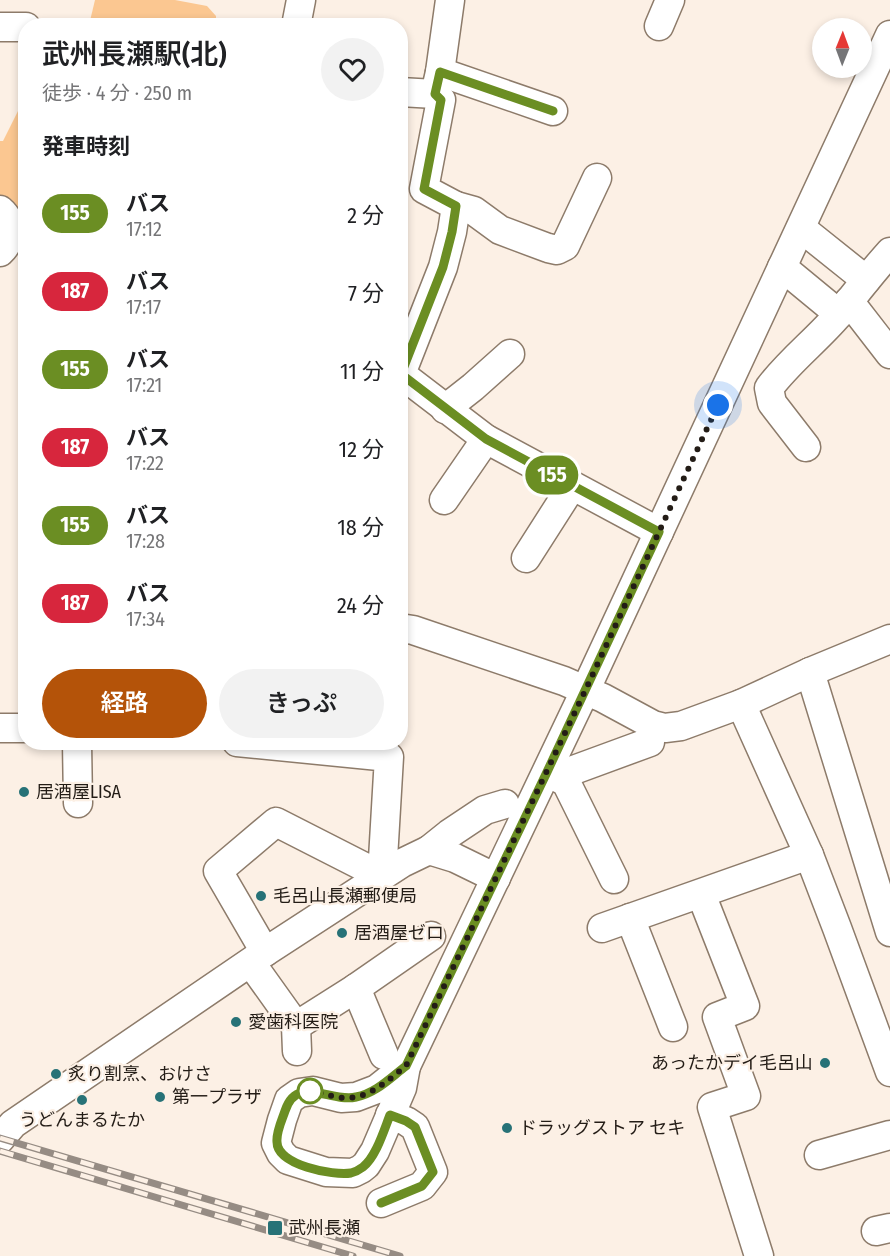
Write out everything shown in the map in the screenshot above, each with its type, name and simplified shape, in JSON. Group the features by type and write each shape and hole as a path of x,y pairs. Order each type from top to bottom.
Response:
{"street":[{"path":"298,18 301,0"},
{"path":"450,0 437,83 441,100 424,189 456,206 474,212 500,230 557,250 566,246 597,178"},
{"path":"659,26 670,0"},
{"path":"0,27 18,27"},
{"path":"356,988 395,1060 402,1088 375,1151 366,1165 353,1173 326,1172 288,1160 281,1153 276,1143 288,1100 299,1093 312,1091 341,1098 356,1097 377,1089 395,1060 496,878 559,772 585,691 890,35"},
{"path":"408,90 437,83 553,111"},
{"path":"408,356 443,267 456,206"},
{"path":"801,228 890,354"},
{"path":"806,447 772,403 768,388 890,252"},
{"path":"782,267 851,298"},
{"path":"445,409 510,354"},
{"path":"738,363 779,375"},
{"path":"408,380 486,439 659,532"},
{"path":"444,500 486,439"},
{"path":"526,558 572,486"},
{"path":"408,629 564,681 603,698 653,725 665,728 681,726 741,704 810,672 889,644"},
{"path":"810,672 888,919"},
{"path":"741,704 809,855 890,1072"},
{"path":"0,729 18,728"},
{"path":"559,772 650,742"},
{"path":"77,750 78,803"},
{"path":"317,750 389,757 382,876"},
{"path":"559,772 614,879"},
{"path":"3,1122 402,863 429,850 485,810 505,804"},
{"path":"382,876 276,822 218,872 297,1039 356,988 430,936"},
{"path":"429,850 455,858 496,878"},
{"path":"602,928 809,855"},
{"path":"701,894 745,1006 717,1017 746,1096 712,1107 759,1256"},
{"path":"630,918 673,1028"},
{"path":"381,1203 422,1186 433,1172 415,1127 390,1115"},
{"path":"819,1155 890,1136"}],"shaded area":[{"path":"95,0 175,0 207,6 216,16 216,18 91,18"},
{"path":"18,111 18,216 0,197 0,141 3,141"}],"railway":[{"path":"0,1138 400,1256"},
{"path":"0,1151 353,1256"}],"bus line":[{"name":"155","path":"408,356 443,267 456,206 424,189 441,100 435,94 440,72 553,111"},
{"name":"155","path":"381,1203 422,1186 433,1172 415,1127 390,1115 375,1151 366,1165 353,1173 326,1172 288,1160 281,1153 276,1143 288,1100 299,1093 312,1091 341,1098 356,1097 377,1089 406,1066 659,532 486,439 408,380"}],"place":[{"name":"居酒屋LISA","path":"24,792"},
{"name":"毛呂山長瀬郵便局","path":"261,896"},
{"name":"居酒屋ゼロ","path":"342,933"},
{"name":"愛歯科医院","path":"236,1022"},
{"name":"あったかデイ毛呂山","path":"825,1063"},
{"name":"炙り割烹、おけさ","path":"56,1074"},
{"name":"第一プラザ","path":"160,1097"},
{"name":"うどんまるたか","path":"82,1100"},
{"name":"ドラッグストア セキ","path":"507,1128"},
{"name":"武州長瀬","path":"275,1228"}],"route":[{"path":"310,1091 341,1098 356,1097 377,1089 406,1066 585,691 718,405"}]}
